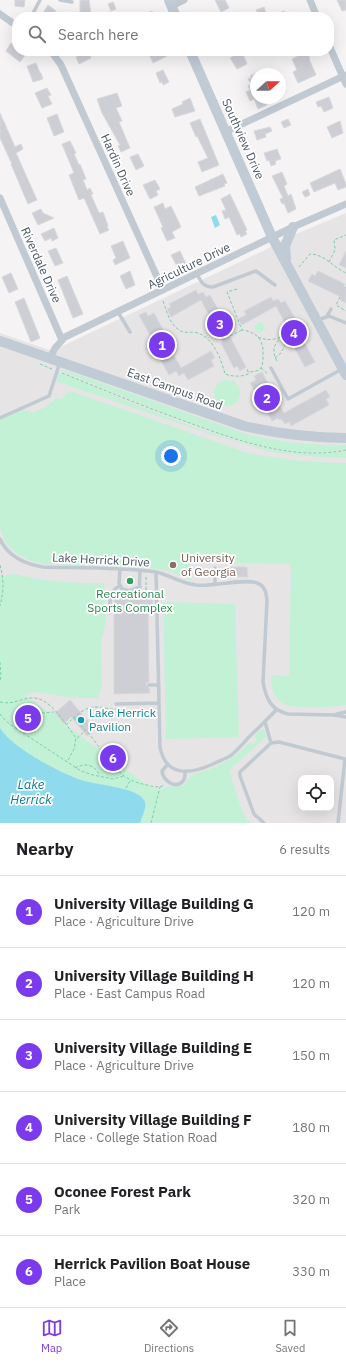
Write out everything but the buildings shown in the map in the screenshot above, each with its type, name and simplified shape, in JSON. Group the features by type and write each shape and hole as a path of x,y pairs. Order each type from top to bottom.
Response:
{"street":[{"path":"170,3 184,0"},
{"path":"310,0 315,12"},
{"path":"0,14 12,22"},
{"path":"225,132 345,79 334,55"},
{"name":"Hardin Drive","path":"55,56 61,65 162,290"},
{"name":"Southview Drive","path":"192,56 272,238 293,276 314,322 345,370"},
{"name":"Riverdale Drive","path":"0,198 62,340"},
{"name":"Agriculture Drive","path":"50,358 55,348 65,337 294,227 345,206"},
{"path":"286,263 285,246 294,227"},
{"name":"East Campus Road","path":"0,341 50,358 59,366 244,426 285,435 346,438"}],"lane":[{"path":"34,12 40,0"},
{"path":"60,0 72,2"},
{"path":"197,274 202,283 208,287 213,287 256,271 275,285"},
{"path":"327,316 332,309"},
{"path":"118,312 130,332"},
{"path":"314,322 327,316 332,316 346,324"},
{"path":"0,418 49,396 59,366"},
{"path":"272,370 288,399 345,370"},
{"name":"Lake Herrick Drive","path":"0,539 8,552 22,561 43,567 120,569 156,572 195,585 254,582 262,586 265,590 267,600 263,682 268,699 276,710"},
{"path":"215,568 215,584"},
{"path":"120,569 119,583 122,589 129,591 140,587"},
{"path":"139,598 140,571"},
{"path":"156,572 160,747 164,759 168,764 185,772 200,770 229,757 242,746 276,710 296,715 334,715 346,717"},
{"path":"110,613 111,594 120,586"},
{"path":"149,685 159,685"},
{"path":"116,704 159,703"},
{"path":"334,715 346,712"},
{"path":"265,722 271,743"},
{"path":"264,823 254,814 240,776 240,772 271,743 279,742 345,759 338,823"},
{"path":"168,764 162,770 163,775 168,782 172,784 182,782 185,772"}],"path":[{"path":"329,262 335,250 334,240 346,235"},
{"path":"293,276 303,260 310,254 316,254 323,257 337,269 346,273"},
{"path":"237,289 227,292 242,330"},
{"path":"340,297 336,305 346,311"},
{"path":"163,301 170,320 180,331 198,333 210,342 222,363 225,374 236,376 247,374 261,368 263,360 263,347 258,336"},
{"path":"275,358 281,353 289,337 314,322"},
{"path":"230,336 242,330 247,330 262,338 276,340 289,333"},
{"path":"276,340 273,350 276,360"},
{"path":"59,366 161,413 214,432 281,450 315,453 346,450"},
{"path":"247,368 248,372 250,373"},
{"path":"261,368 267,374 272,370"},
{"path":"0,565 4,581 4,591 0,606"},
{"path":"146,577 146,593"},
{"path":"0,662 2,676 0,681"},
{"path":"0,702 11,703 32,698 43,700 49,704 76,738"},
{"path":"66,725 83,710 91,707 110,710 117,709"},
{"path":"16,728 25,719 36,714 55,712"},
{"path":"0,714 4,720 66,763 86,774 113,779 124,776"},
{"path":"74,718 110,762 124,776 138,784 160,787 166,783"},
{"path":"66,763 74,749 76,738 85,731"},
{"path":"75,768 82,765 90,765 95,768 100,776"},
{"path":"126,788 130,780"},
{"path":"151,823 160,787"}],"shaded area":[{"name":"University of Georgia","path":"346,213 346,823 0,823 0,333 52,351 267,249 282,240"}],"green space":[{"path":"261,321 266,329 258,333 254,326"},
{"path":"62,369 246,434 296,443 346,445 346,449 324,452 302,452 280,449 235,438 144,405 60,370"},
{"path":"58,373 79,380 168,417 229,438 260,447 291,453 320,454 346,451 346,458 316,457 271,452 213,435 58,382"},
{"path":"227,380 236,384 240,393 236,402 227,406 218,402 214,393 218,384"},
{"path":"70,391 248,453 297,460 346,463 346,705 295,707 282,703 276,698 272,686 271,675 289,676 291,566 288,564 190,562 191,581 170,571 150,568 45,564 22,557 10,547 5,541 0,526 0,420 18,410 23,409 32,412 41,410 57,398 61,399"},
{"path":"14,574 59,582 104,583 106,622 101,640 102,686 98,698 79,698 76,696 74,698 35,692 24,695 48,712 54,713 64,724 151,788 157,790 168,787 182,786 195,774 225,762 250,742 253,744 257,740 254,737 259,731 264,729 266,737 229,770 242,811 250,823 0,823 0,577"},
{"path":"163,602 235,604 239,737 166,739"}],"water":[{"path":"216,215 220,225 215,228 211,217"},
{"name":"Lake Herrick","path":"0,728 14,743 25,751 61,772 87,782 124,789 140,796 144,800 145,805 140,823 0,823"}],"place":[{"name":"University Village Building E","path":"220,324"},
{"name":"University Village Building F","path":"294,333"},
{"name":"University Village Building G","path":"162,345"},
{"name":"University Village Building H","path":"267,398"},
{"name":"University of Georgia","path":"173,565"},
{"name":"Recreational Sports Complex","path":"130,581"},
{"name":"Oconee Forest Park","path":"28,718"},
{"name":"Lake Herrick Pavilion","path":"81,720"},
{"name":"Herrick Pavilion Boat House","path":"113,758"}]}
